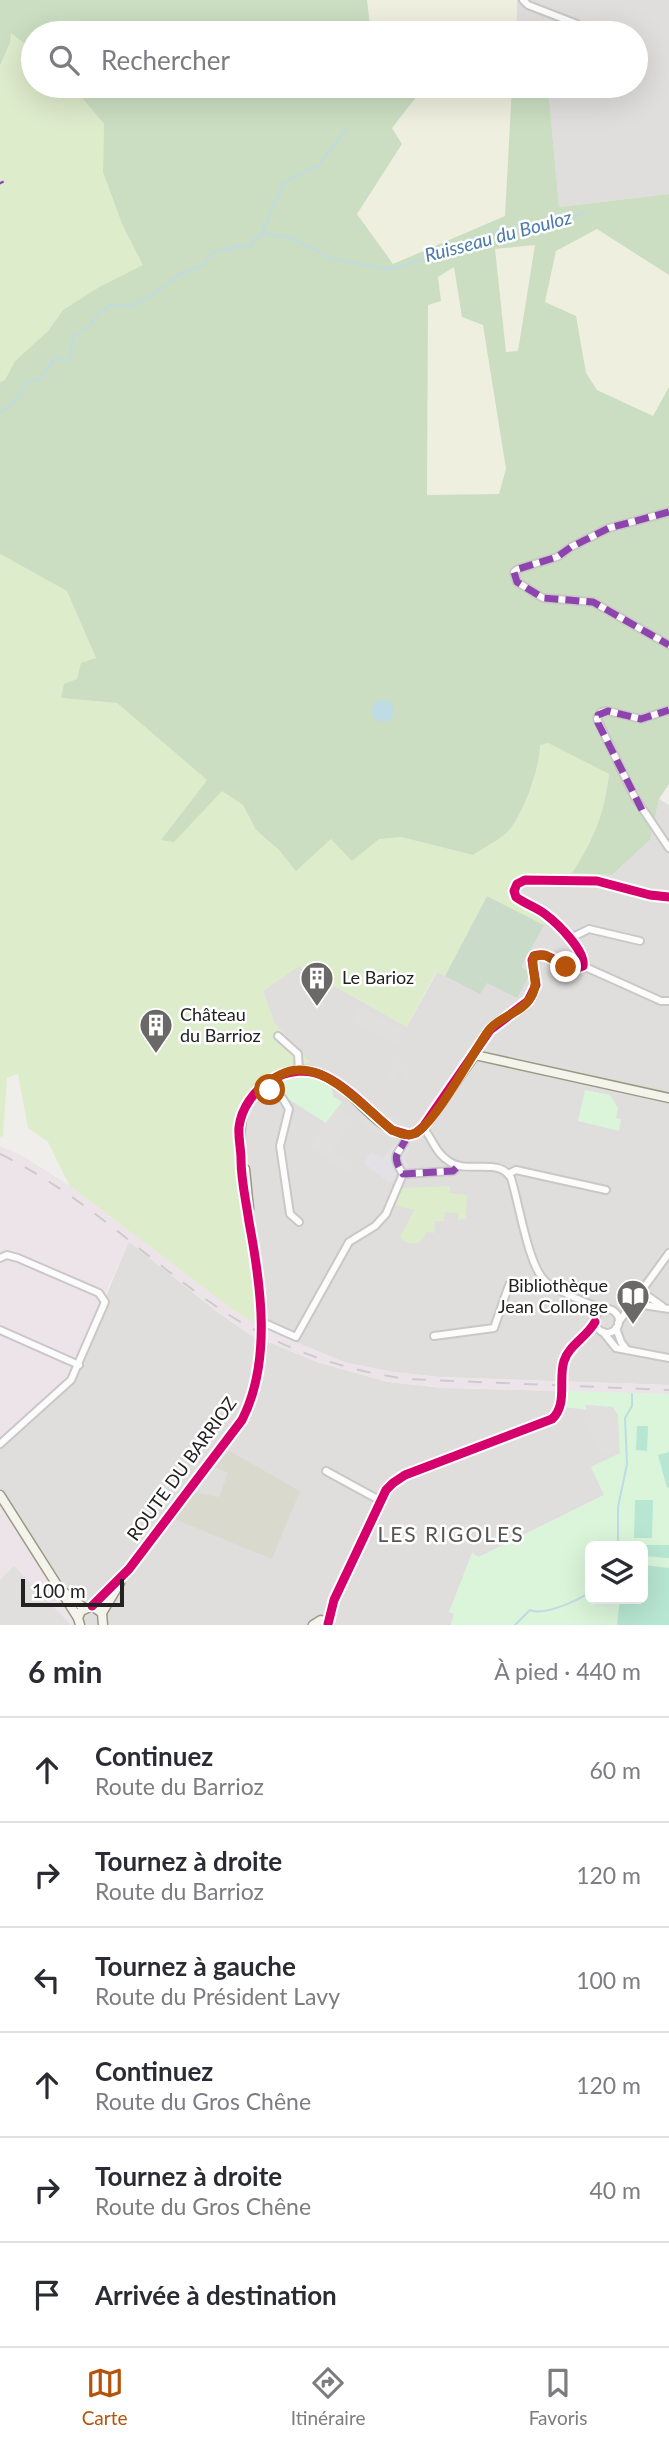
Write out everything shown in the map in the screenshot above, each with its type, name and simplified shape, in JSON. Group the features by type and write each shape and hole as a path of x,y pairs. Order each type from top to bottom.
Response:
{"street":[{"path":"523,0 528,5 569,21"},
{"path":"669,512 610,527 557,557 518,569 513,577 522,587 544,598 593,602 669,645"},
{"path":"669,710 641,719 608,711 598,715 598,723 642,810 669,848"},
{"path":"583,966 583,954 546,915 516,897 514,891 517,884 525,880 589,880 669,897"},
{"path":"569,939 589,929 640,941"},
{"path":"278,1037 298,1054 299,1070 331,1079 384,1123 404,1134 416,1133 423,1127 495,1025 524,1006 531,997 536,979 532,960 534,956 545,955 572,968 583,966 661,1001 669,1001"},
{"path":"475,1055 669,1098"},
{"name":"ROUTE DU BARRIOZ","path":"79,1623 88,1607 129,1569 245,1414 258,1376 260,1321 257,1271 240,1169 241,1118 263,1086 285,1073 299,1070"},
{"path":"263,1086 284,1099 289,1109 280,1146 290,1214 299,1222"},
{"path":"423,1127 437,1151 458,1166 498,1167 508,1174 533,1258 548,1284 613,1311 635,1302 666,1308"},
{"path":"403,1174 395,1156 404,1144 404,1134"},
{"path":"403,1174 453,1171 458,1166"},
{"path":"508,1174 516,1170 606,1191"},
{"path":"260,1321 296,1337 349,1242 375,1226 386,1214 403,1174"},
{"path":"584,1337 610,1332 617,1326 669,1253"},
{"path":"0,1258 7,1255 15,1257 104,1297 104,1305 71,1380 1,1445"},
{"path":"434,1336 489,1330 496,1325 509,1286 518,1283 541,1288 548,1284"},
{"path":"642,1292 666,1308"},
{"path":"586,1301 602,1332 616,1348 669,1358"},
{"path":"562,1378 565,1357 584,1337 597,1314 604,1309"},
{"path":"613,1311 617,1315 621,1342 627,1350"},
{"path":"0,1331 79,1364"},
{"path":"314,1624 328,1624 332,1605 381,1501 393,1483 405,1475 552,1419 559,1410 561,1395"},
{"path":"326,1471 381,1501"},
{"path":"0,1495 61,1589 79,1623"},
{"name":"ROUTE DU BARRIOZ","path":"104,1621 129,1569"},
{"path":"61,1589 104,1621"},
{"path":"314,1624 332,1605"}],"shaded area":[{"path":"517,0 669,0 669,194 559,207 549,98 648,98 648,21 516,21"},
{"path":"659,799 669,805 669,1385 440,1377 393,1372 347,1363 256,1324 243,1112 253,1095 286,1070 309,1062 275,1024 262,991 299,966 407,1027 437,972 445,976 546,919 511,898 510,883 517,876 572,873 612,875 650,840"},
{"path":"360,1007 404,1030 396,1045 352,1021"},
{"path":"492,1051 583,1070 581,1079 490,1059"},
{"path":"395,1054 412,1070 407,1079 403,1070 400,1070 393,1080 386,1075 392,1067 389,1060"},
{"path":"381,1105 407,1124 390,1145 361,1122"},
{"path":"338,1107 355,1119 333,1149 353,1164 347,1173 309,1146"},
{"path":"412,1136 408,1151 403,1157 408,1165 400,1170 393,1181 387,1181 364,1163 371,1152 383,1158 398,1140"},
{"path":"0,1146 19,1154 69,1185 232,1309 256,1324 255,1338 216,1311 129,1242 66,1378 0,1444"},
{"path":"129,1241 216,1311 255,1338 317,1362 388,1382 444,1388 564,1391 564,1401 568,1408 586,1405 613,1407 618,1415 620,1453 604,1495 479,1557 449,1612 454,1614 451,1625 74,1625 72,1612 0,1498 0,1446 71,1380"},
{"path":"267,1330 347,1363 393,1372 440,1377 669,1385 669,1394 444,1388 388,1382 317,1362 267,1341"},
{"path":"586,1405 613,1407 613,1413 618,1413 619,1453 605,1455 598,1452 585,1424"},
{"path":"229,1451 300,1491 272,1559 172,1518 194,1492 219,1497 228,1473 215,1467"},
{"path":"0,1498 72,1612 74,1625 0,1625"},
{"path":"14,1566 70,1625 0,1625 0,1580"}],"green space":[{"path":"0,0 367,0 370,21 21,21 21,41 11,33 10,43 0,65"},
{"path":"367,0 517,0 516,21 370,21"},
{"path":"10,32 21,41 21,98 82,98 104,124 103,172 122,224 144,265 99,287 63,310 48,331 15,361 5,380 0,382 0,65 10,43"},
{"path":"82,98 415,98 392,128 402,144 357,214 393,264 505,216 511,98 549,98 559,207 669,194 669,275 597,229 556,251 545,302 576,316 586,373 597,390 653,416 669,387 669,784 659,799 650,840 612,875 572,873 597,826 609,774 548,743 540,745 531,789 516,821 502,836 473,855 401,837 379,839 352,861 331,839 296,871 279,850 256,830 243,805 222,791 174,842 161,840 207,780 117,703 61,698 64,684 77,679 81,663 96,658 67,591 0,554 0,382 5,380 15,361 48,331 63,310 99,287 143,265 122,224 103,172 104,124","holes":["535,245 518,351 506,352 495,249","454,267 462,317 483,325 506,469 499,494 427,495 428,305 441,301 438,277"]},
{"path":"415,98 511,98 505,216 393,264 357,214 402,144 392,128"},
{"path":"597,229 669,275 669,387 653,416 597,390 586,373 575,316 545,303 556,251"},
{"path":"535,244 518,351 505,352 495,249"},
{"path":"454,267 462,317 483,325 506,469 499,494 427,495 428,305 438,277"},
{"path":"0,554 67,591 96,658 61,698 117,703 207,780 162,839 174,841 222,790 243,805 256,830 279,850 296,870 331,839 401,837 473,855 502,836 516,821 535,777 540,744 548,743 609,774 597,826 572,873 517,876 511,883 511,898 547,920 544,925 487,896 445,976 436,972 407,1027 299,966 263,991 275,1024 310,1062 271,1078 243,1112 256,1324 232,1309 69,1185 48,1142 28,1128 18,1074 7,1078 3,1136 0,1137"},
{"path":"487,896 544,925 521,967 531,972 517,998 487,983 480,994 445,976"},
{"path":"296,1075 328,1083 332,1086 333,1096 342,1102 326,1123 279,1093 273,1086"},
{"path":"585,1090 610,1095 618,1108 616,1118 621,1119 619,1131 578,1121"},
{"path":"450,1186 449,1193 467,1195 466,1219 458,1220 458,1213 445,1212 444,1221 435,1221 434,1233 426,1232 422,1240 415,1244 400,1237 414,1210 395,1205 402,1188"},
{"path":"564,1391 669,1394 669,1625 451,1625 454,1614 449,1612 472,1553 479,1557 604,1495 591,1467 620,1453 618,1415 613,1407 587,1405 586,1410 566,1407"},
{"path":"637,1426 648,1426 647,1451 636,1450"},
{"path":"669,1452 669,1487 667,1488 658,1455"},
{"path":"635,1500 653,1500 652,1538 634,1538"},
{"path":"648,1545 669,1545 669,1558 648,1556"},
{"path":"648,1566 669,1568 669,1625 617,1625 619,1604 648,1604"}],"water":[{"path":"383,700 391,703 394,711 391,719 383,722 375,719 372,711 375,703"}],"waterway":[{"path":"261,235 283,183 318,166 346,129"},
{"name":"Ruisseau du Bouloz","path":"0,412 16,399 27,382 40,379 55,358 69,361 74,336 88,327 100,312 111,305 130,307 158,291 175,277 204,264 213,252 222,251 225,247 230,251 236,245 250,247 255,238 269,234 290,238 327,258 388,269 443,252 462,242 534,222 564,221 585,211"},
{"path":"618,1541 618,1507 627,1464 625,1418 632,1406 632,1394"},
{"path":"515,1625 530,1610 552,1609 585,1595"}],"tunnel":[{"path":"561,1395 562,1378"}],"railway":[{"path":"0,1154 88,1208 223,1311 266,1336 311,1356 358,1370 407,1379 669,1390"}],"marked path":[{"path":"669,512 609,528 557,557 514,572 517,582 543,598 593,602 669,645"},
{"path":"642,810 598,723 598,715 608,711 641,719 669,710"},
{"path":"407,1135 396,1157 403,1174 453,1171 458,1166"}],"cycle path":[{"path":"92,1606 129,1569 242,1420 251,1397 261,1348 260,1297 242,1175 239,1131 243,1113 250,1100 259,1089 284,1074 312,1072 343,1088 392,1130 409,1135 416,1133 423,1127 490,1030 528,1001 536,985 532,960 534,956 547,956 570,967 583,966 580,953 563,930 545,914 516,897 514,891 517,884 525,880 597,881 650,895 669,897"},
{"path":"328,1624 334,1600 386,1490 405,1475 552,1419 560,1407 562,1368 566,1355 595,1322"}],"place":[{"name":"Le Barioz","path":"317,1008"},
{"name":"Château du Barrioz","path":"156,1055"},
{"name":"Bibliothèque Jean Collonge","path":"633,1326"}],"district":[{"name":"LES RIGOLES","path":"451,1535"}],"route":[{"path":"270,1090 263,1086 285,1073 294,1070 317,1073 331,1079 392,1130 401,1134 416,1133 449,1092 489,1030 524,1006 531,997 536,985 532,960 534,956 545,955 566,967"}]}
